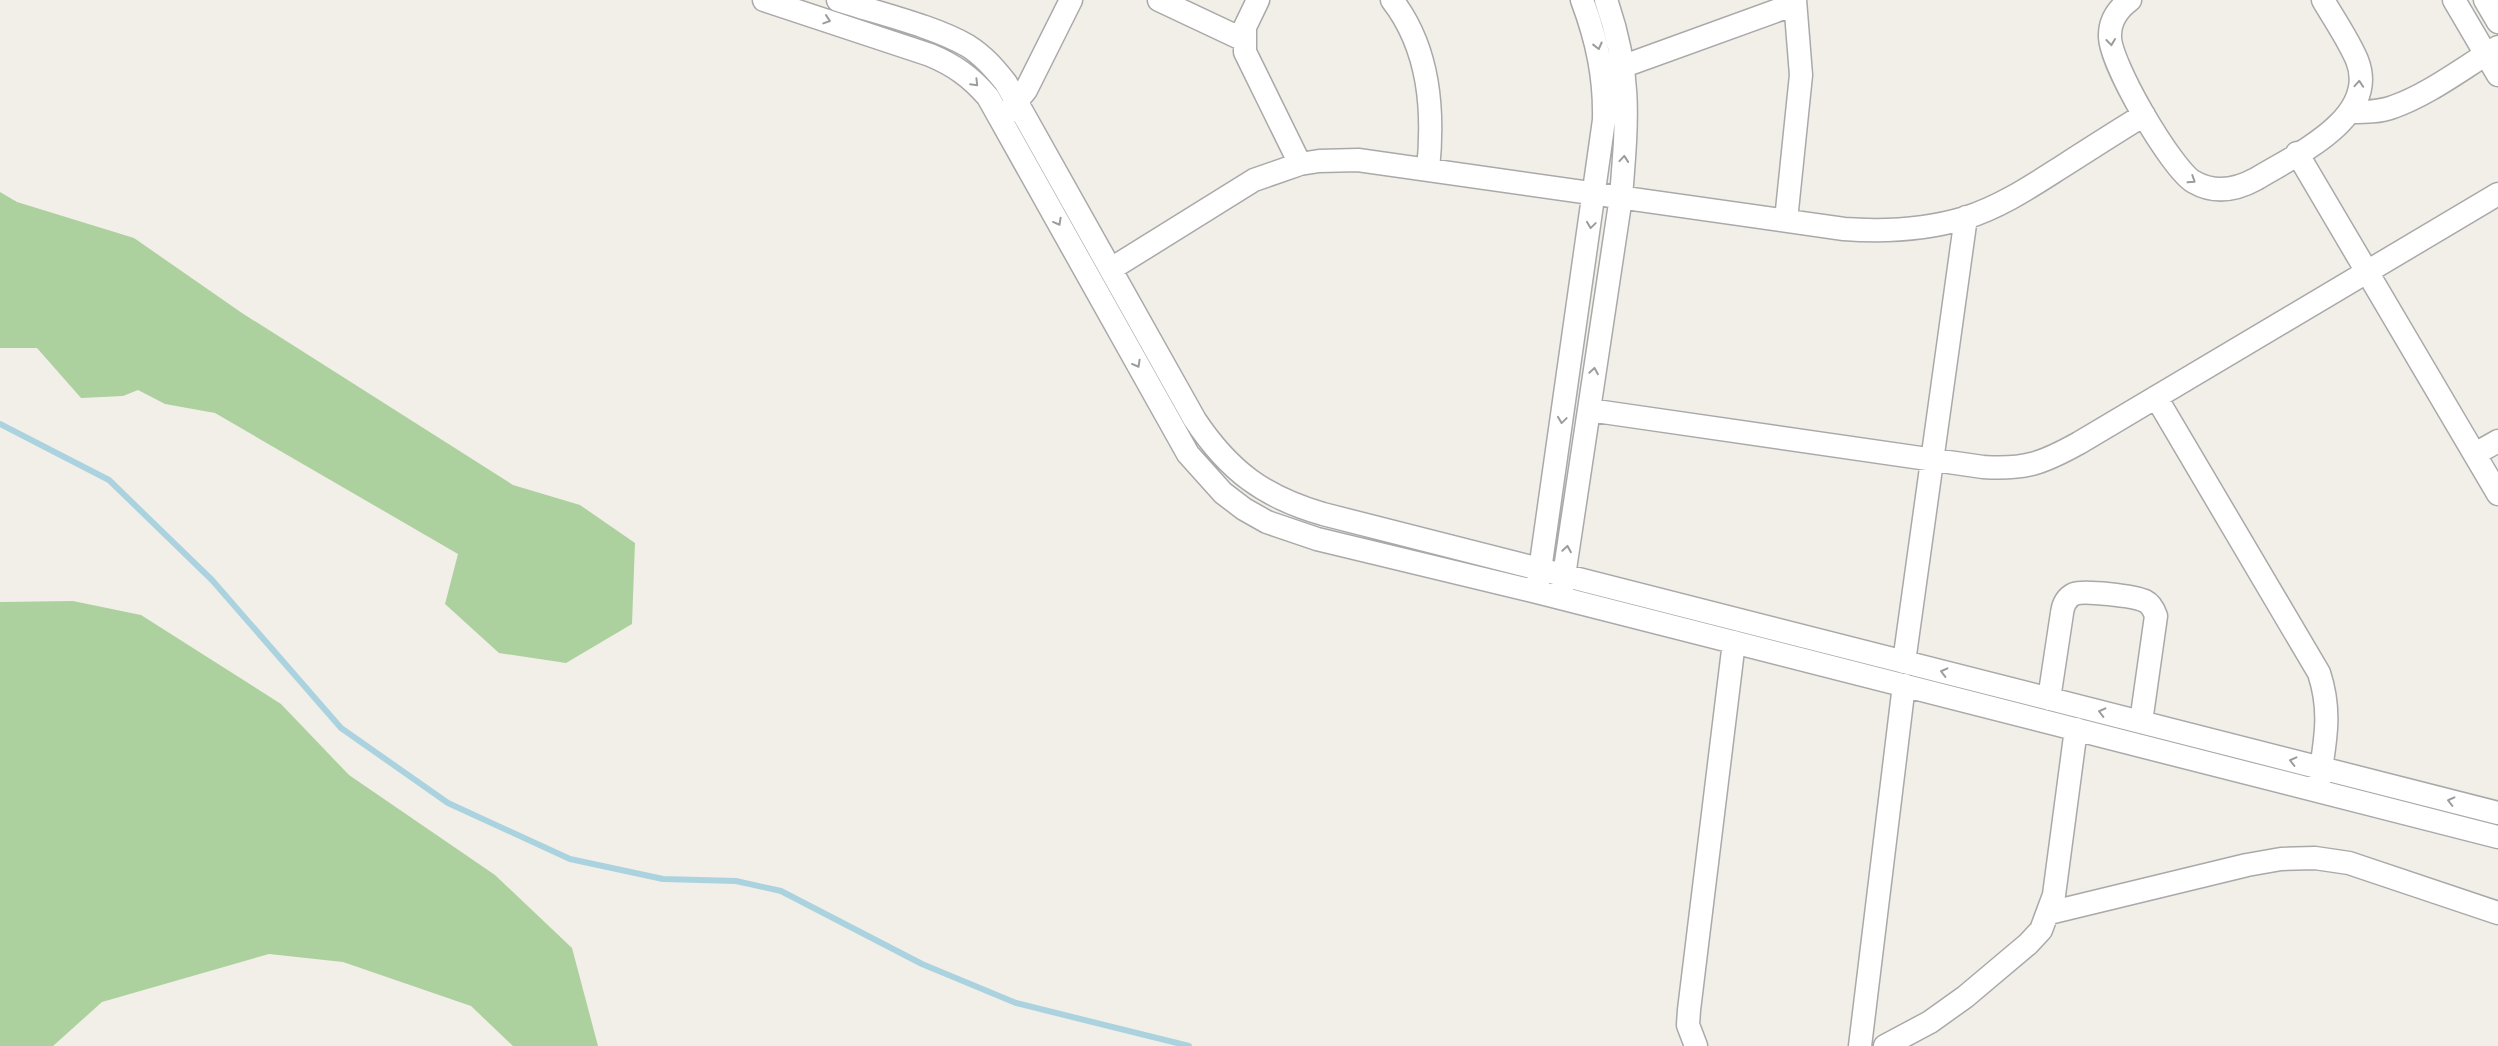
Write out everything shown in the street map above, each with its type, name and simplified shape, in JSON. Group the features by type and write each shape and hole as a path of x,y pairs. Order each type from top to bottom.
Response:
{"street":[{"path":"764,0 790,4 930,54 953,65 977,85 988,97 1188,454 1223,492 1244,509 1267,522 1292,531 1539,581"},
{"path":"838,0 944,35 968,46 990,62 1018,102 1195,420 1210,443 1228,463 1249,481 1272,495 1297,506 1562,587 1904,662 2498,813"},
{"path":"1000,118 1018,102 1071,0"},
{"path":"1159,0 1244,40"},
{"path":"1258,0 1246,27 1244,40 1249,63 1300,164"},
{"path":"1392,0 1411,29 1423,63 1430,98 1432,134 1428,170"},
{"path":"1539,581 1604,120 1605,95 1598,47 1582,0"},
{"path":"1562,587 1620,197 1627,117 1623,61 1606,0"},
{"path":"2130,0 2121,7 2113,20 2110,36 2112,51 2118,65 2144,114 2181,172 2194,182 2209,188 2225,190 2242,186 2297,153 2342,123 2351,112 2358,94 2360,74 2357,60 2330,3"},
{"path":"2454,0 2492,51 2498,75"},
{"path":"2485,0 2498,22"},
{"path":"1623,61 1790,1 1801,75 1786,220"},
{"path":"2351,112 2372,112 2398,105 2492,51"},
{"path":"1111,269 1254,180 1300,164 1319,161 1358,160 1875,231 1929,227 1966,217 1999,204 2030,187 2144,114"},
{"path":"2297,153 2367,272 2484,456 2498,494"},
{"path":"1588,410 1932,460 2008,469 2033,465 2057,455 2498,194"},
{"path":"1904,662 1966,217"},
{"path":"2156,397 2319,673 2327,704 2328,720 2318,791"},
{"path":"2484,456 2498,441"},
{"path":"1562,587 1734,642 2498,837"},
{"path":"2049,699 2062,613 2067,600 2072,595 2086,592 2139,599 2150,605 2156,616 2141,722"},
{"path":"1696,1046 1688,1025 1689,1010 1734,642"},
{"path":"1860,1046 1904,685"},
{"path":"1885,1046 1930,1022 1965,997 2028,944 2041,930 2049,913 2054,895 2076,729"},
{"path":"2049,913 2247,865 2281,859 2315,858 2349,863 2498,913"}],"green space":[{"path":"0,192 17,202 134,238 242,313 513,485 580,505 635,543 632,624 566,663 499,653 445,604 458,554 215,413 165,404 138,390 123,396 81,398 37,348 0,348"},
{"path":"73,601 141,615 281,704 349,775 495,875 572,948 598,1046 513,1046 471,1006 343,962 269,954 102,1002 53,1046 0,1046 0,602"}],"waterway":[{"path":"0,424 109,480 212,580 341,728 448,803 570,859 663,879 736,881 781,891 922,964 1016,1003 1189,1046"}]}
